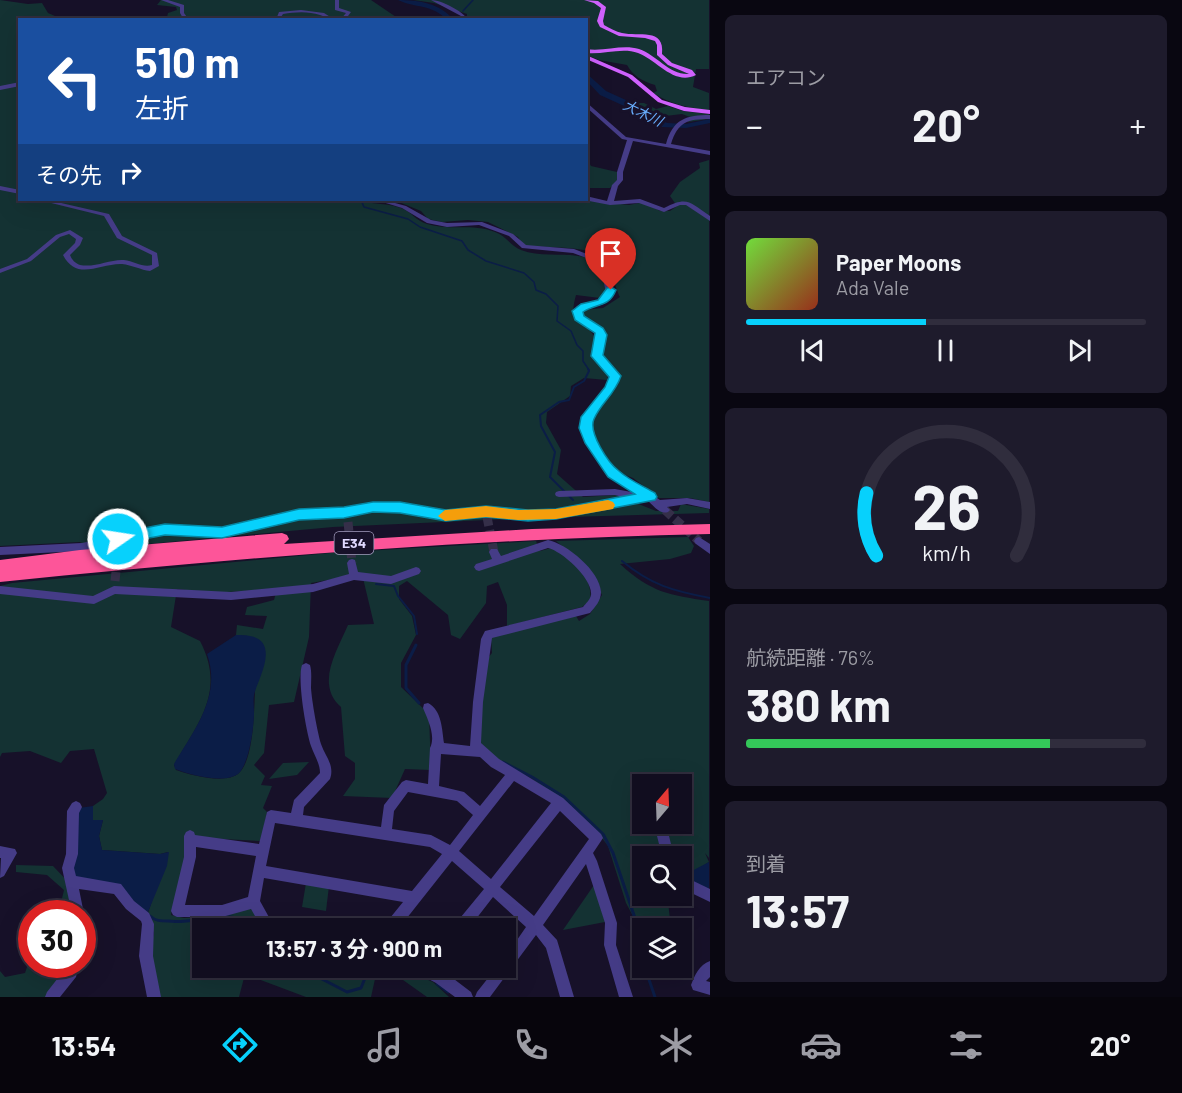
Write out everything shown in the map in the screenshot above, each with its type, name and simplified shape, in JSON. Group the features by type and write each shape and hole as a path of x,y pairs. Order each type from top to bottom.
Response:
{"highway":[{"name":"E34","path":"0,566 252,541 423,530 710,521"},
{"name":"E34","path":"0,576 252,551 413,539 710,529"}],"main road":[{"path":"587,0 596,2 604,8 600,21 602,26 621,35 646,36 657,40 660,45 659,54 670,64 690,71 693,75 687,77 678,74 635,50 602,53 588,51"},
{"path":"588,58 630,76 660,101 684,110 710,112"}],"street":[{"path":"163,0 182,6 182,13 186,18"},
{"path":"337,0 337,9 349,12 344,18"},
{"path":"433,0 464,15 465,18"},
{"path":"280,18 279,14 295,12 326,15 330,18"},
{"path":"0,88 18,84"},
{"path":"588,106 619,136 630,140 710,153"},
{"path":"668,146 674,127 695,117 710,117"},
{"path":"610,202 615,185 620,180 620,172 630,140"},
{"path":"0,188 18,192"},
{"path":"588,198 610,202 640,201 661,210 669,209 679,203 687,203 710,219"},
{"path":"0,271 29,260 58,236 70,232 80,238 66,255 73,265 86,268 119,262 146,269 156,266 155,254 119,237 107,215 46,201"},
{"path":"384,201 405,207 429,222 447,225 480,223 512,235 524,247 574,251 603,262 610,294 601,302 580,308 577,314 579,318 599,331 601,335 597,356 614,373 615,379 611,388 588,417 585,428 590,440 612,474 662,507 687,501 710,506"},
{"path":"558,494 615,492 633,497 650,497"},
{"path":"0,551 57,550 118,542 165,529 222,532 299,514 346,517 385,506 446,516 556,514 650,497"},
{"path":"699,541 710,550"},
{"path":"479,567 496,557 553,544 583,567 595,584 597,593 593,604 585,610 489,634 482,663 475,745 481,752 513,774 559,802 597,838 516,952"},
{"path":"352,563 354,576"},
{"path":"0,590 94,600 115,586 231,596 313,588 354,576 391,580 416,571"},
{"path":"296,820 298,804 326,775 326,766 315,745 306,689 306,668"},
{"path":"428,708 435,720 439,749"},
{"path":"434,791 436,748 481,752"},
{"path":"398,918 513,774"},
{"path":"386,834 388,809 406,786 460,796 481,814"},
{"path":"469,918 559,802"},
{"path":"75,900 68,868 72,854 73,811 76,807"},
{"path":"263,918 254,902 254,894 271,816 431,841 451,852 492,887 535,926 552,945 567,997"},
{"path":"254,902 222,911 177,911 190,857 190,838 264,851"},
{"path":"0,852 11,854 0,872"},
{"path":"586,853 591,861 610,923 610,945 626,997"},
{"path":"259,871 415,898"},
{"path":"72,882 117,888 130,905 145,917 148,924 146,956 154,997"},
{"path":"692,887 710,896"},
{"path":"701,990 702,975 710,967"},
{"path":"52,997 66,978"},
{"path":"438,978 460,995"},
{"path":"482,997 497,978"}],"green space":[{"path":"0,0 28,4 42,3 48,13 55,16 55,18 18,18 18,201 364,201 401,208 427,224 486,229 502,236 517,248 531,253 581,256 591,259 601,264 606,288 600,298 576,295 574,312 575,317 596,339 593,354 608,375 607,380 584,378 571,386 570,396 547,412 546,423 561,450 557,474 583,497 616,495 656,511 678,511 681,504 709,509 709,513 568,517 537,509 513,511 509,519 333,527 93,549 80,542 0,546"},
{"path":"161,0 371,0 398,18 168,18 168,13 177,10 176,7 157,5"},
{"path":"413,0 709,0 709,69 696,69 693,87 709,93 709,110 687,107 666,100 653,93 657,91 655,85 638,78 627,65 599,60 588,55 588,18 462,18 467,17 467,14 434,3"},
{"path":"636,103 644,103 656,109 668,106 683,111 709,114 709,119 688,122 690,117 682,114 657,117 636,107"},
{"path":"709,160 709,502 690,498 659,498 633,478 617,472 593,436 591,423 621,378 600,351 606,336 601,328 584,318 583,310 603,308 620,297 607,261 593,252 570,248 528,246 522,244 518,237 488,222 468,220 442,222 428,219 421,211 396,201 588,200 629,205 644,202 660,211 670,211 677,206 670,196 680,182 700,168 699,163"},
{"path":"588,161 591,166 617,172 619,180 610,188 588,188"},
{"path":"688,537 694,546 691,553 670,559 620,564 631,574 661,591 709,601 709,858 705,853 709,862 692,873 692,846 632,846 632,906 668,906 670,918 634,918 626,903 608,846 596,830 563,800 522,772 500,761 478,744 484,663 492,653 491,637 576,616 579,621 590,614 602,595 589,569 556,541"},
{"path":"536,541 540,551 555,547 575,564 589,584 590,601 582,607 507,626 507,605 498,582 487,586 486,603 460,639 451,635 448,615 407,581 399,586 399,599 412,616 416,635 401,663 401,687 429,714 431,770 405,769 392,798 343,796 355,779 355,763 345,756 341,707 333,698 329,678 334,656 348,625 374,624 362,574 311,583 309,637 294,702 269,705 264,753 254,765 265,776 261,785 272,786 263,808 267,812 261,841 184,837 186,855 171,915 184,918 225,915 247,908 254,910 258,918 192,918 192,978 244,978 239,997 159,997 148,958 154,933 148,913 168,852 160,854 102,850 99,836 103,820 93,820 93,806 107,793 94,749 70,751 61,763 30,751 2,753 0,757 0,586 330,553","holes":["177,589 213,593 277,589 274,600 247,607 245,615 267,616 263,629 237,625 236,635 247,636 255,684 250,746 244,766 233,777 217,779 176,770 174,765 200,720 210,691 207,659 200,641 171,627"]},
{"path":"309,762 297,775 269,779 283,763"},
{"path":"16,865 53,866 71,885 73,900 62,900 64,890 47,875 16,872"},
{"path":"306,883 329,886 326,911 302,907"},
{"path":"594,885 605,922 563,930"},
{"path":"0,971 5,977 18,974 18,978 60,978 46,997 0,997"},
{"path":"256,978 423,978 433,982 449,997 427,997 403,980 375,979 371,997 306,997"}],"water":[{"path":"236,635 257,638 262,642 266,654 254,695 253,727 245,763 238,774 224,778 198,776 175,769 174,764 204,712 208,698 211,669 207,654"},
{"path":"93,806 93,820 103,820 99,836 102,850 160,854 169,852 167,866 148,912 151,916 149,918 124,890 73,878 72,861 79,808"},
{"path":"709,862 709,891 692,882 692,871"}],"waterway":[{"name":"大木川","path":"401,0 434,7 449,18"},
{"path":"463,11 473,0"},
{"name":"大木川","path":"588,77 603,93 636,108 665,125 686,126 710,121"},
{"path":"361,201 364,207 408,219 420,227 462,241 468,250 486,261 524,273 534,282 536,290 546,294 558,306 557,321 571,331 577,345 583,351 583,361 589,370"},
{"path":"573,500 550,477 555,452 541,426 540,415 559,402 569,400 574,387 584,381 588,369"},
{"path":"622,561 643,576 663,586 710,598"},
{"path":"376,584 394,586 398,596 414,616 417,634"},
{"path":"416,645 406,665 406,688 419,703"},
{"path":"503,762 564,797 603,834 613,853 635,918"},
{"path":"150,916 158,920 179,922 192,920"},
{"path":"207,918 237,918"},
{"path":"320,978 347,992 361,988 365,978"},
{"path":"648,978 655,997"},
{"path":"437,984 448,992"}],"tunnel":[{"path":"665,510 699,541"},
{"path":"487,517 494,552"},
{"path":"348,522 352,563"},
{"path":"115,581 119,544"}],"slow traffic":[{"path":"445,516 486,511 518,515 556,514 608,505"}],"route":[{"path":"118,539 165,529 202,533 222,532 243,529 299,514 344,513 385,506 446,516 486,511 528,515 556,514 650,497 612,474 585,428 588,417 611,388 615,376 597,356 596,352 601,339 599,331 579,318 577,314 580,308 601,302 608,297 611,290"}]}
